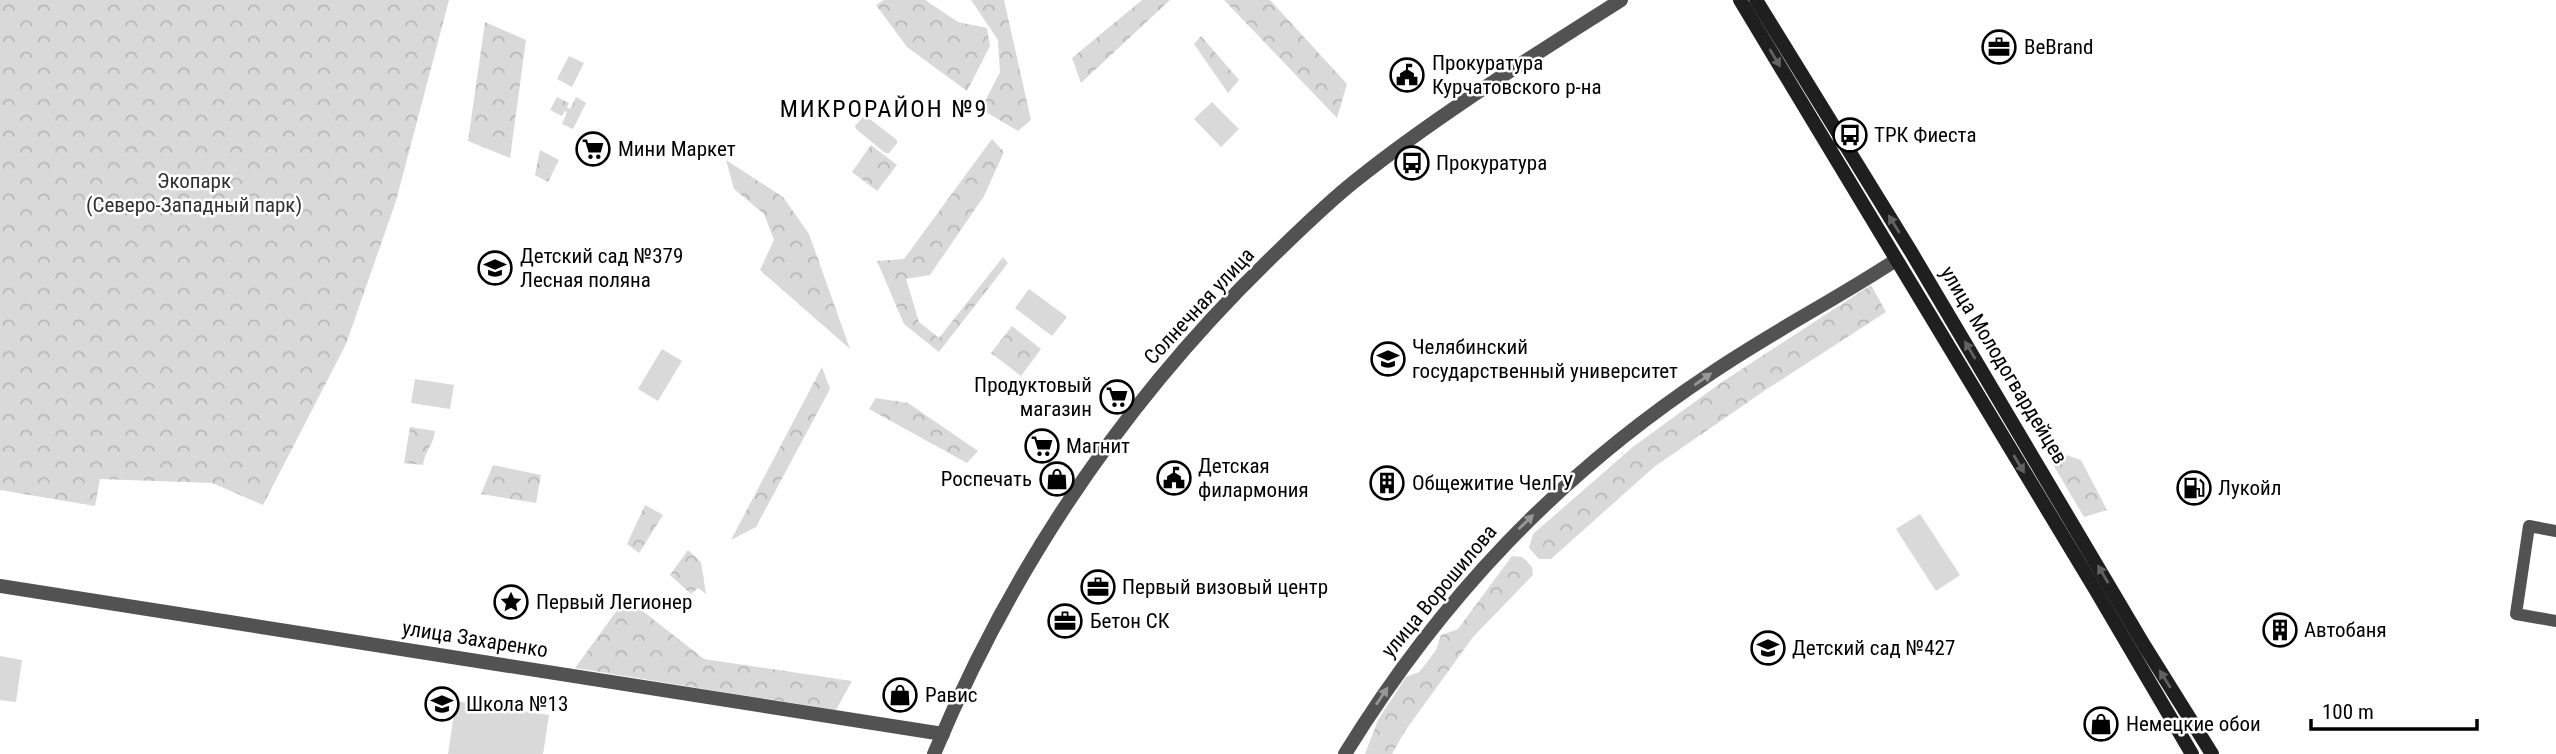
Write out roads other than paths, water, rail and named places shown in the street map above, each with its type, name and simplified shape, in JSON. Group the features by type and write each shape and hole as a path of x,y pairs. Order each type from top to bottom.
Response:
{"main road":[{"name":"улица Молодогвардейцев","path":"1740,0 1927,311 2138,649 2212,754"},
{"name":"улица Молодогвардейцев","path":"1756,0 1942,302 2138,649 2192,754"},
{"path":"1896,260 1910,250"},
{"path":"1927,311 1942,302"}],"street":[{"name":"Солнечная улица","path":"934,754 995,625 1055,519 1146,396 1201,328 1353,182 1461,102 1621,0"},
{"name":"улица Ворошилова","path":"1345,754 1398,673 1445,610 1516,532 1573,477 1710,373 1896,260"},
{"path":"2556,531 2529,526 2516,614 2556,621"},
{"name":"улица Захаренко","path":"0,586 943,734"}],"place":[{"name":"BeBrand","path":"1999,47"},
{"name":"Прокуратура Курчатовского р-на","path":"1407,75"},
{"name":"ТРК Фиеста","path":"1850,135"},
{"name":"Мини Маркет","path":"593,149"},
{"name":"Прокуратура","path":"1412,163"},
{"name":"Детский сад №379 Лесная поляна","path":"495,268"},
{"name":"Челябинский государственный университет","path":"1388,359"},
{"name":"Продуктовый магазин","path":"1117,397"},
{"name":"Магнит","path":"1042,446"},
{"name":"Детская филармония","path":"1174,478"},
{"name":"Роспечать","path":"1057,479"},
{"name":"Общежитие ЧелГУ","path":"1387,483"},
{"name":"Лукойл","path":"2194,488"},
{"name":"Первый визовый центр","path":"1098,587"},
{"name":"Первый Легионер","path":"511,602"},
{"name":"Бетон СК","path":"1065,621"},
{"name":"Автобаня","path":"2280,630"},
{"name":"Детский сад №427","path":"1768,648"},
{"name":"Равис","path":"900,695"},
{"name":"Школа №13","path":"442,704"},
{"name":"Немецкие обои","path":"2101,724"}],"district":[{"name":"МИКРОРАЙОН №9","path":"884,109"}],"park label":[{"name":"Экопарк (Северо-Западный парк)","path":"194,193"}]}
